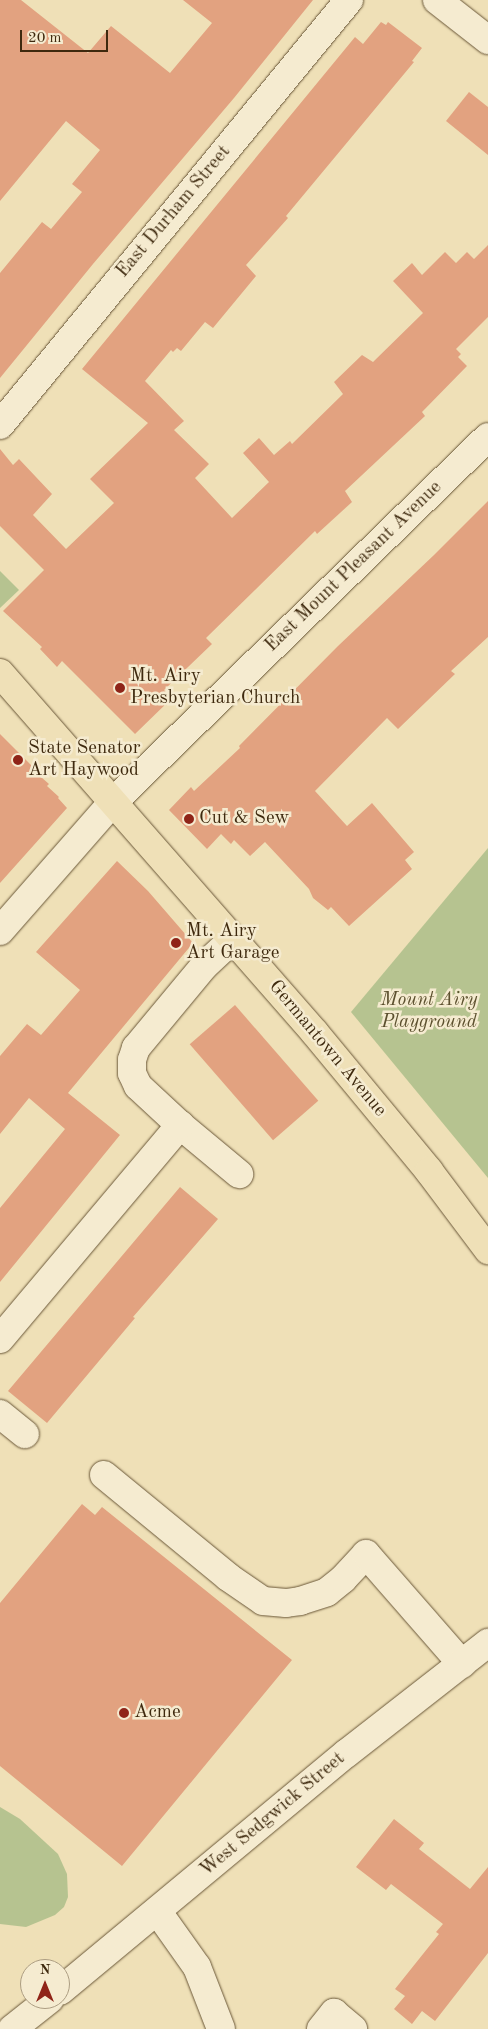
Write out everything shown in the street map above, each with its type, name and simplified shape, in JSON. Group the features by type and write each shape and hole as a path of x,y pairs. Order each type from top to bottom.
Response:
{"main road":[{"name":"Germantown Avenue","path":"0,673 315,1033 416,1156 488,1250"}],"street":[{"name":"East Durham Street","path":"0,425 349,0"},
{"path":"437,0 488,40"},
{"name":"East Mount Pleasant Avenue","path":"0,931 113,802 488,436"},
{"path":"233,939 204,966 136,1048 132,1060 132,1073 138,1086 180,1125 239,1174"},
{"path":"0,1339 180,1125"},
{"path":"0,1414 24,1434"},
{"path":"104,1475 228,1577 263,1601 286,1603 300,1601 326,1592 343,1579 366,1554 462,1664"},
{"name":"West Sedgwick Street","path":"70,1983 158,1912 347,1753 488,1643"},
{"path":"158,1912 197,1967 221,2029"},
{"path":"12,2029 37,2009"},
{"path":"321,2029 334,2013 353,2029"}],"green space":[{"path":"0,571 19,590 0,608"},
{"name":"Mount Airy Playground","path":"488,848 488,1178 351,1012"},
{"path":"0,1807 20,1819 58,1854 67,1874 68,1897 64,1907 55,1915 26,1927 0,1924"}],"building":[{"path":"0,0 21,0 88,53 111,26 170,73 212,23 183,0 313,0 234,98 93,264 0,378 0,273 42,222 51,229 82,192 72,184 100,150 66,121 0,201"},
{"path":"381,22 386,25 388,22 422,48 412,61 414,62 286,216 288,218 246,265 256,276 213,328 205,322 181,351 177,348 173,352 171,350 145,381 184,421 174,430 209,464 195,478 232,518 269,482 243,453 259,438 274,455 290,441 292,444 343,394 334,382 362,355 373,362 423,313 393,281 412,263 422,275 445,252 456,263 467,252 474,259 488,245 488,317 456,349 461,354 458,357 467,366 422,412 425,416 345,491 352,502 317,534 315,531 206,638 212,644 164,690 172,698 135,734 62,661 57,667 40,649 42,647 3,611 44,570 0,526 0,449 13,465 19,459 52,494 33,515 66,549 114,503 90,479 148,423 82,369 355,37 363,44"},
{"path":"469,92 488,107 488,155 446,121"},
{"path":"488,501 488,637 451,671 455,674 398,729 387,718 315,791 347,826 372,803 414,852 405,860 412,869 349,926 331,907 328,910 313,898 309,889 265,842 250,856 234,840 231,844 221,834 207,849 169,810 191,787 194,791 240,748 239,746 338,646"},
{"path":"0,734 34,768 33,770 49,784 47,786 67,808 0,883"},
{"path":"117,861 148,891 193,943 68,1093 120,1135 0,1282 0,1208 65,1129 29,1098 0,1134 0,1056 27,1024 41,1035 80,990 36,952"},
{"path":"235,1005 318,1101 273,1140 190,1044"},
{"path":"180,1187 218,1219 133,1317 135,1318 47,1423 8,1391"},
{"name":"Acme","path":"82,1504 95,1515 102,1507 292,1660 122,1866 0,1766 0,1603"},
{"path":"394,1819 424,1843 419,1849 470,1889 488,1867 488,1953 435,2021 422,2011 412,2024 394,2009 405,1996 395,1989 439,1934 436,1932 443,1924 391,1884 386,1890 356,1867"}],"place":[{"name":"Mt. Airy Presbyterian Church","path":"120,688"},
{"name":"State Senator Art Haywood","path":"18,760"},
{"name":"Cut & Sew","path":"189,819"},
{"name":"Mt. Airy Art Garage","path":"176,943"},
{"name":"Acme","path":"124,1713"}]}
